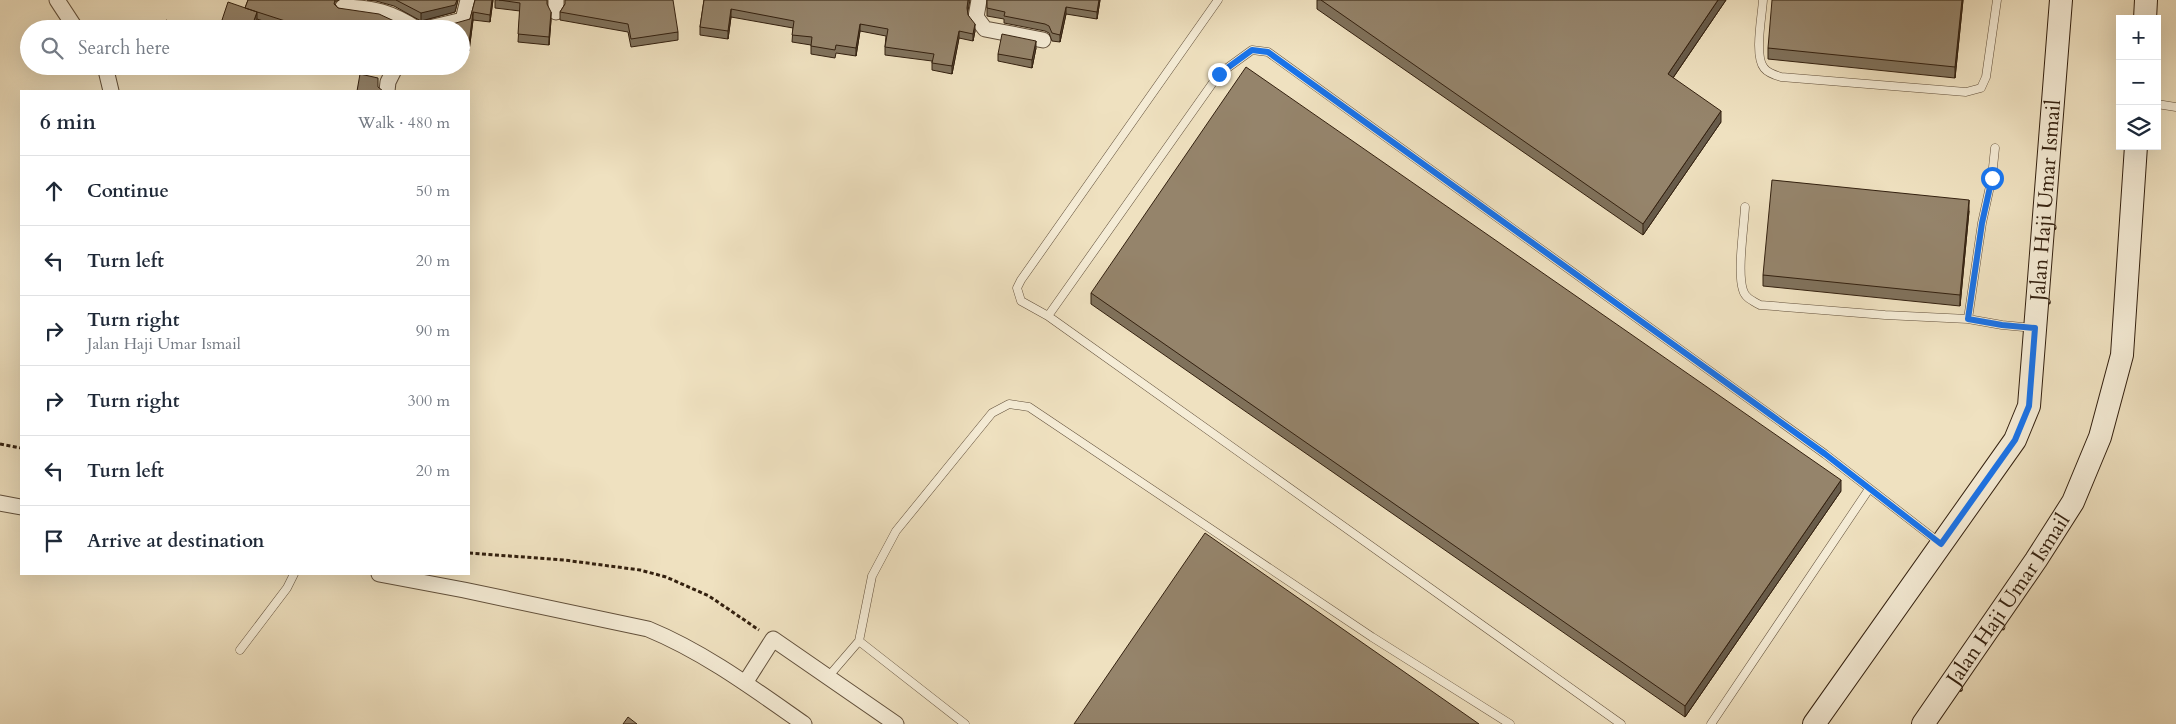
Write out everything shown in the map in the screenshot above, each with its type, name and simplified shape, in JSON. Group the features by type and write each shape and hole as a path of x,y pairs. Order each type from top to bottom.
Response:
{"main road":[{"name":"Jalan Haji Umar Ismail","path":"1814,724 2015,440 2029,406 2061,0"},
{"path":"2145,15 2146,0"},
{"name":"Jalan Haji Umar Ismail","path":"1923,724 2074,502 2100,438 2122,355 2136,150"}],"street":[{"path":"57,0 70,20"},
{"path":"462,20 468,0"},
{"path":"979,0 976,17 985,29 1043,40"},
{"path":"343,7 381,11 396,15 403,20"},
{"path":"107,75 111,90"},
{"path":"387,90 392,75"},
{"path":"0,503 20,507"},
{"path":"384,575 464,590 648,630 674,640 745,683 804,724"},
{"path":"745,683 773,638 896,724"}],"lane":[{"path":"1218,0 1021,280 1018,288 1021,301 1048,316 1621,724"},
{"path":"1763,0 1758,55 1760,62 1770,73 1781,77 1966,92 1981,88 1986,77 1997,0"},
{"path":"1048,316 1219,74 1252,50 1268,52 1825,454 1941,544"},
{"path":"2161,105 2176,107"},
{"path":"1968,319 1982,223 1992,178 1995,148"},
{"path":"1745,207 1741,272 1743,290 1749,299 1760,305 1885,315 1968,319 2035,328"},
{"path":"828,677 859,641 872,576 896,531 992,414 1009,404 1029,407 1372,636 1510,724"},
{"path":"1710,724 1869,489"},
{"path":"240,650 288,588 294,575"},
{"path":"859,641 965,724"}],"path":[{"path":"0,444 20,448"},
{"path":"470,552 599,564 656,574 709,596 773,638"}],"building":[{"path":"248,0 335,0 334,4 338,8 379,14 392,20 282,20 245,8"},
{"path":"396,0 457,0 455,5 421,13"},
{"path":"475,0 492,0 490,15 473,12 470,35 470,20 466,20 470,19"},
{"path":"499,0 547,0 551,12 549,37 518,34 520,3"},
{"path":"565,0 673,0 678,32 631,39 628,24 560,12 565,4"},
{"path":"704,0 968,0 968,15 975,24 973,34 959,31 952,66 932,63 934,54 885,47 888,29 860,24 856,48 836,45 835,50 811,46 812,37 792,35 794,21 731,9 728,31 700,27"},
{"path":"987,0 1099,0 1097,12 1066,7 1060,35 1052,33 1049,26 1045,24 1004,16 1005,12 987,8"},
{"path":"1321,0 1718,0 1668,74 1721,111 1643,224"},
{"path":"1772,0 1962,0 1955,67 1768,48"},
{"path":"228,2 257,12 254,20 222,20"},
{"path":"1002,34 1036,41 1032,60 998,54"},
{"path":"1246,67 1841,480 1685,706 1091,293"},
{"path":"360,75 364,75 378,78 378,87 382,90 357,90"},
{"path":"1772,180 1969,200 1960,295 1763,275"},
{"path":"1205,533 1479,724 1074,724"},
{"path":"628,717 637,724 623,724"}],"route":[{"path":"1219,74 1252,50 1268,52 1825,454 1941,544 2015,440 2029,406 2035,328 1968,319 1982,223 1992,178"}]}
